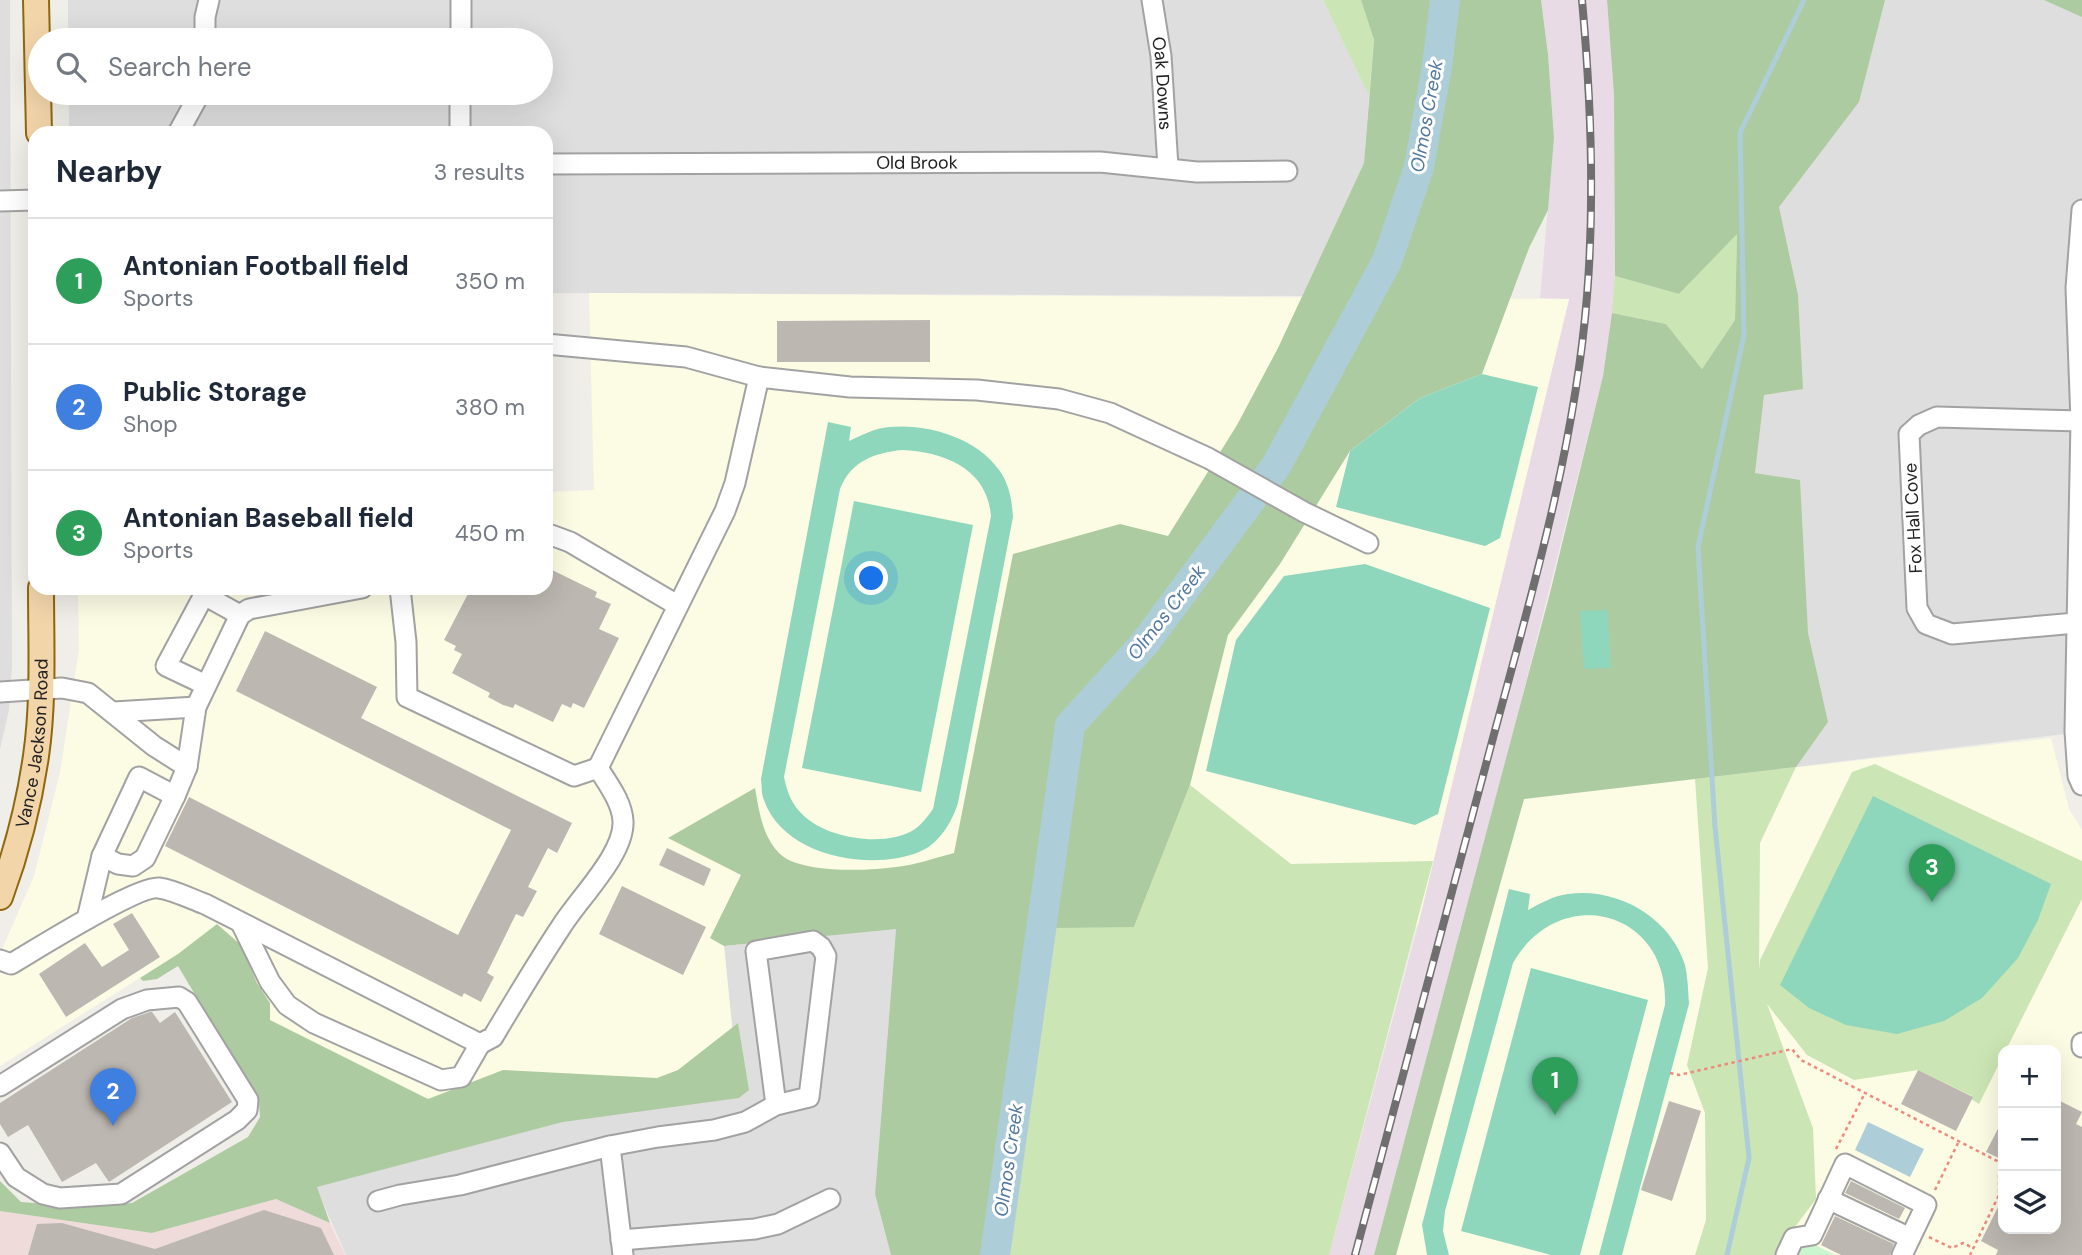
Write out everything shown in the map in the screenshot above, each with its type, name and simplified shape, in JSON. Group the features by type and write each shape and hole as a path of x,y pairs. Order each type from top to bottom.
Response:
{"main road":[{"path":"36,0 37,28"},
{"path":"38,105 39,126"},
{"name":"Vance Jackson Road","path":"0,897 26,817 37,754 41,595"}],"street":[{"path":"205,28 209,0"},
{"path":"461,0 461,28"},
{"name":"Oak Downs","path":"1152,0 1161,56 1168,167"},
{"path":"189,126 196,105"},
{"path":"460,105 460,126"},
{"name":"Old Brook","path":"553,164 1100,162 1196,172 1287,171"},
{"path":"0,201 28,200"},
{"path":"2082,210 2076,288 2081,421 2075,731 2078,776 2082,785"},
{"path":"553,345 686,357 759,377 850,387 977,390 1059,399 1110,412 1208,457 1304,512 1368,543"},
{"path":"401,595 406,642 407,697 573,776 598,768 725,511 735,483 759,377"},
{"name":"Fox Hall Cove","path":"2076,623 1952,634 1926,625 1917,608 1909,434 1919,425 1937,417 2081,421"},
{"path":"553,536 570,542 677,605"},
{"path":"206,685 166,666 204,595 240,615"},
{"path":"102,856 118,864 133,866 145,858 187,767 196,707 240,615 249,610 326,595"},
{"path":"0,692 62,688 88,693 154,746 187,767"},
{"path":"114,712 196,707"},
{"path":"241,923 270,982 287,1005 314,1023 441,1080 461,1077 480,1044 493,1037 562,924 621,839 623,823 620,807 598,768"},
{"path":"87,919 102,856 139,778 175,796"},
{"path":"0,960 11,964 140,891 158,887 205,904 480,1044"},
{"path":"378,1201 460,1185 610,1146 714,1130 746,1122 776,1105 808,1097 826,956 821,947 813,941 756,951 776,1105"},
{"path":"0,1086 122,1009 147,1000 180,997 187,1002 248,1100 247,1110 237,1120 121,1194 60,1198 43,1194 16,1177 0,1153"},
{"path":"610,1146 622,1248 778,1224 830,1199"},
{"path":"1786,1255 1794,1238 1811,1234 1828,1199 1838,1179 1845,1164 1926,1205 1909,1241 1828,1199"}],"path":[{"path":"1670,1073 1679,1075 1792,1049 1801,1060 2003,1164 1999,1174 1999,1195 1970,1255"},
{"path":"1838,1179 1833,1156 1865,1093"},
{"path":"1926,1205 1960,1142"},
{"path":"1909,1241 1952,1248 1963,1243 1973,1248"},
{"path":"1952,1248 1953,1255"}],"shaded area":[{"path":"0,0 10,0 12,666 9,710 0,749"},
{"path":"68,0 1323,0 1369,96 1364,163 1302,296 553,293 553,126 69,126 69,105 553,105 553,28 68,28"},
{"path":"1541,0 1607,0 1614,95 1615,294 1603,376 1500,785 1374,1255 1329,1255 1418,925 1569,299 1540,298 1554,138"},
{"path":"1820,0 2082,0 2082,732 1771,770 1736,494 1758,303"},
{"path":"589,293 1569,299 1418,925 896,928 724,946 737,1076 446,1115 222,1012 188,949 0,1066 0,954 34,876 60,773 79,650 78,595 553,595 553,492 594,490"},
{"path":"2051,738 2069,809 2082,830 2082,1255 1396,1255 1524,799"},
{"path":"896,928 875,1194 891,1255 346,1255 316,1187 737,1076 724,946"},
{"path":"276,1199 330,1223 345,1255 0,1255 0,1211 152,1233"}],"green space":[{"path":"1323,0 1361,0 1374,40 1369,96"},
{"path":"1361,0 1541,0 1554,138 1548,210 1529,248 1482,374 1420,398 1350,451 1280,564 1228,635 1190,785 1134,927 1051,928 1013,1186 1006,1255 891,1255 875,1194 896,929 724,946 710,938 741,875 668,838 755,788 762,822 773,846 789,860 802,865 852,870 884,868 910,865 954,853 1013,554 1120,524 1168,536 1237,425 1278,348 1364,163 1374,40"},
{"path":"1607,0 1885,0 1859,102 1779,207 1798,295 1803,389 1764,395 1755,473 1800,480 1808,633 1828,722 1796,767 1524,799 1396,1255 1374,1255 1550,593 1603,376 1612,313 1666,324 1702,369 1735,320 1737,234 1679,294 1615,276 1614,95"},
{"path":"2044,0 2082,0 2082,17"},
{"path":"1737,233 1735,320 1702,369 1666,324 1612,313 1615,276 1679,294"},
{"path":"1482,374 1538,387 1500,538 1485,546 1336,507 1350,451 1420,398"},
{"path":"828,422 851,427 849,441 879,429 905,426 953,436 982,452 1003,476 1013,517 958,803 948,825 933,844 899,858 853,859 830,855 789,835 774,819 763,798 761,779","holes":["892,451 918,451 948,459 972,475 988,499 991,516 933,809 918,827 903,835 874,839 857,838 827,830 803,815 790,798 784,777 840,489 850,472 873,456"]},
{"path":"854,501 973,525 921,792 802,768"},
{"path":"1365,564 1490,608 1438,814 1415,825 1206,771 1236,640 1284,576"},
{"path":"1607,610 1611,668 1584,669 1580,611"},
{"path":"1875,764 2082,861 2082,899 2009,1045 1998,1045 1998,1066 1979,1104 1971,1099 1972,1096 1918,1070 1854,1080 1807,1055 1767,1004 1813,1128 1816,1199 1792,1231 1780,1255 1695,1255 1706,1220 1705,1113 1687,1065 1708,968 1695,779 1796,767 1760,843 1759,970 1760,960 1852,772"},
{"path":"1190,785 1291,864 1433,861 1329,1255 1006,1255 1013,1186 1051,927 1134,927"},
{"path":"1873,796 2051,884 2038,920 2018,958 1982,998 1944,1021 1897,1034 1846,1025 1809,1008 1780,985"},
{"path":"1509,889 1530,894 1528,910 1552,898 1568,894 1605,895 1623,901 1639,909 1667,933 1678,948 1685,965 1689,1004 1622,1255 1599,1255 1665,1005 1662,973 1650,947 1631,929 1609,918 1583,915 1557,922 1533,937 1513,963 1445,1211 1443,1231 1449,1255 1427,1255 1422,1225"},
{"path":"217,924 241,945 257,983 270,1003 270,1020 428,1099 503,1070 657,1078 678,1070 738,1023 749,1090 739,1098 563,1122 317,1187 330,1223 276,1199 152,1233 0,1211 0,1181 21,1202 78,1206 132,1203 248,1137 260,1117 259,1102 178,966 157,979 143,981 140,978 178,954"},
{"path":"1531,968 1648,1000 1580,1255 1551,1255 1461,1231"},
{"path":"1799,1237 1835,1255 1791,1255"}],"water":[{"path":"1868,1122 1924,1149 1910,1177 1855,1150"}],"building":[{"path":"930,320 930,362 777,362 777,321"},
{"path":"553,570 597,592 595,597 611,604 599,629 619,638 584,708 573,703 571,708 562,704 553,722 515,704 513,708 503,705 488,697 490,693 452,673 462,654 454,650 456,646 444,640 467,595 553,595"},
{"path":"265,631 377,687 361,718 572,823 557,853 548,848 528,887 537,891 523,917 516,914 487,973 494,977 481,1002 464,993 462,997 165,846 189,797 458,935 511,830 236,691"},
{"path":"667,848 711,869 704,886 659,865"},
{"path":"622,886 706,927 683,975 599,934"},
{"path":"132,913 160,957 66,1017 39,974 85,943 102,967 129,950 113,924"},
{"path":"150,1012 160,1023 175,1012 232,1102 109,1182 96,1163 62,1182 28,1125 8,1137 0,1124 0,1103 132,1018"},
{"path":"1918,1070 1973,1097 1956,1131 1901,1104"},
{"path":"1669,1101 1701,1111 1672,1201 1641,1190"},
{"path":"2061,1102 2082,1112 2076,1124 2082,1127 2082,1255 1996,1255 1998,1250 1981,1241 1998,1207 1998,1234 2061,1234"},
{"path":"1998,1129 1998,1158 1986,1152"},
{"path":"1851,1181 1905,1208 1899,1219 1845,1193"},
{"path":"264,1210 321,1228 334,1255 28,1255 37,1224 62,1223 155,1249"},
{"path":"1835,1216 1894,1244 1890,1255 1841,1255 1821,1245"}],"waterway":[{"name":"Olmos Creek","path":"995,1255 1070,725 1144,644 1276,466 1387,261 1419,167 1437,66 1445,0"},
{"path":"1727,1255 1749,1158 1715,827 1698,547 1744,335 1740,133 1804,0"}],"railway":[{"path":"1355,1255 1537,574 1573,408 1587,296 1591,222 1590,111 1582,0"}],"place":[{"name":"Antonian Baseball field","path":"1932,902"},
{"name":"Antonian Football field","path":"1555,1115"},
{"name":"Public Storage","path":"113,1126"}]}
